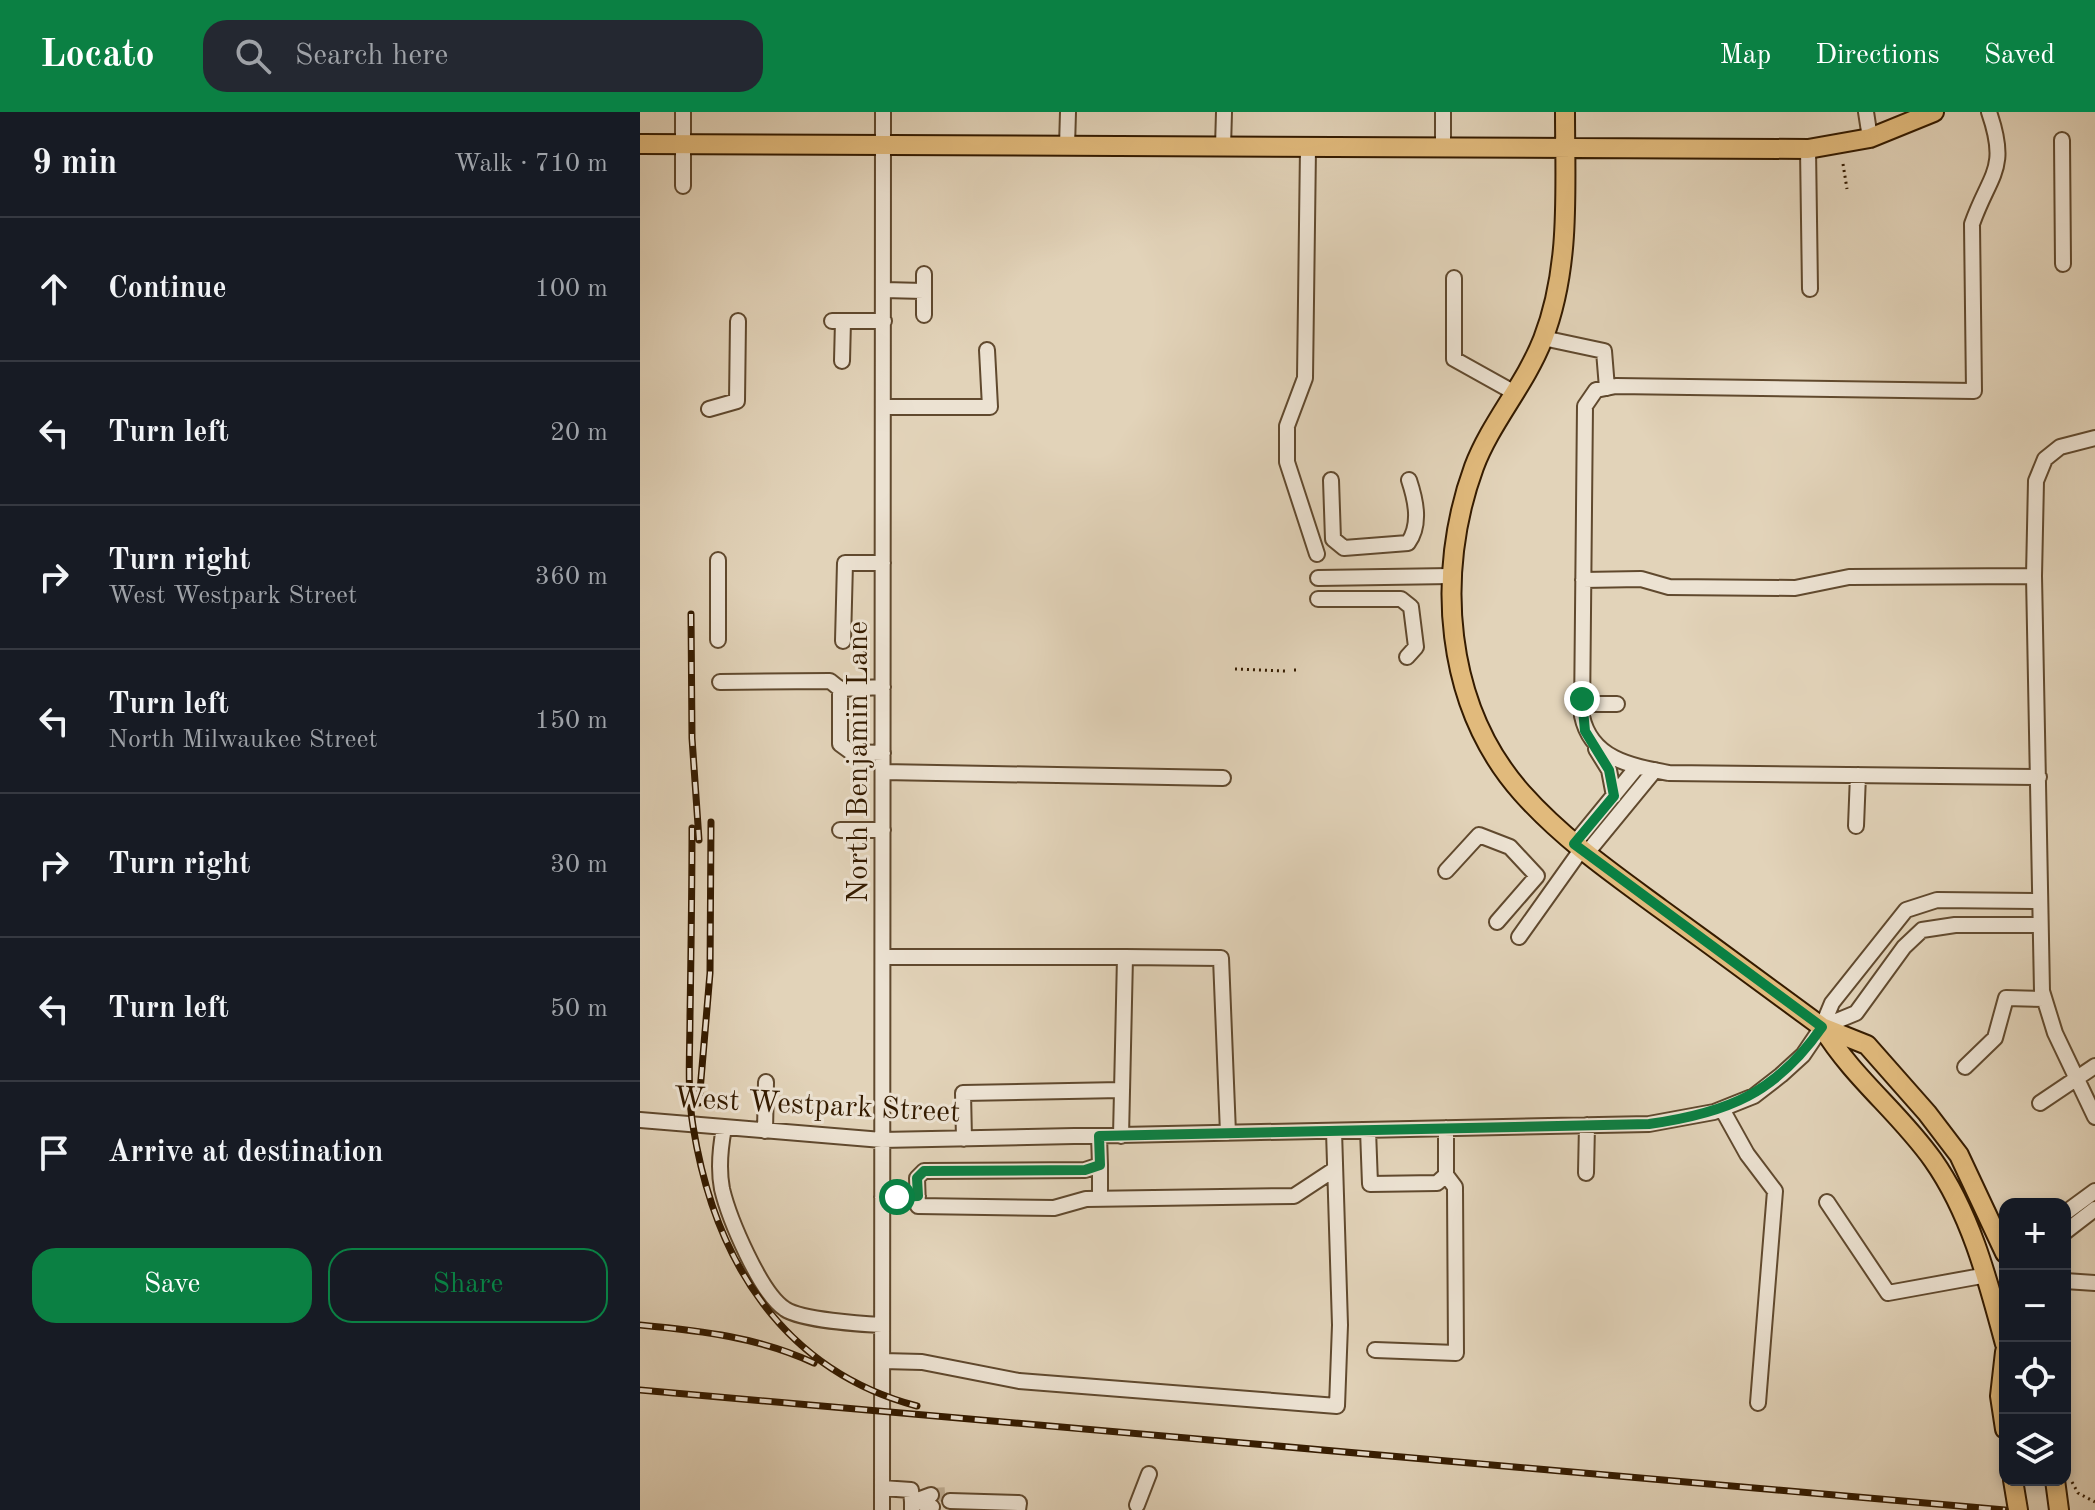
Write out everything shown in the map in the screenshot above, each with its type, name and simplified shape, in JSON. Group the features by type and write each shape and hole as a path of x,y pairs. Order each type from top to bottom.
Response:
{"main road":[{"path":"1565,112 1561,272 1543,338 1490,434 1464,494 1457,524 1451,576 1453,630 1459,664 1482,729 1520,791 1580,849 1822,1027 1867,1045 1959,1155 1999,1236"},
{"path":"640,144 1808,149 1870,138 1934,112"},
{"path":"1822,1027 1844,1062 1892,1111 1933,1161 1953,1196 1987,1275 2004,1342"},
{"path":"1933,1161 1949,1170 1999,1259"},
{"path":"1987,1275 1999,1282"},
{"path":"2014,1486 2018,1510"},
{"path":"2026,1486 2029,1510"},
{"path":"2056,1486 2059,1510"}],"street":[{"path":"683,112 683,186"},
{"name":"North Benjamin Lane","path":"882,1510 883,112"},
{"path":"1067,146 1068,112"},
{"path":"1223,147 1224,112"},
{"path":"1443,112 1443,149"},
{"path":"1866,112 1870,138"},
{"path":"1614,796 1609,770 1585,731 1582,704 1585,406 1596,390 1607,388 1974,391 1972,224 1979,203 1994,181 2000,158 1989,112"},
{"path":"2062,140 2063,264"},
{"path":"1308,148 1305,378 1287,426 1287,462 1317,554"},
{"path":"1808,149 1810,289"},
{"path":"924,274 924,315"},
{"path":"1454,278 1454,359 1515,393"},
{"path":"884,290 924,291"},
{"path":"709,409 737,401 738,321"},
{"path":"842,361 838,321 884,321"},
{"path":"1543,338 1604,351 1607,388"},
{"path":"884,407 990,407 987,350"},
{"path":"2095,438 2060,447 2045,459 2036,481 2034,576 2039,901 2044,999 2055,1033 2095,1117"},
{"path":"1331,480 1333,539 1344,548 1408,543 1415,533 1416,522 1416,501 1409,480"},
{"path":"718,560 718,640"},
{"path":"843,641 845,563 883,563"},
{"path":"1318,578 1451,576"},
{"path":"1583,580 1641,579 1669,587 1795,588 1849,577 2034,576"},
{"path":"1318,599 1401,599 1411,607 1416,647 1407,657"},
{"path":"720,682 830,681 840,689 883,687"},
{"path":"840,689 840,744 851,752 883,753"},
{"path":"1582,704 1617,704"},
{"path":"1593,745 1637,767 1655,770 2039,777"},
{"path":"1519,937 1637,767"},
{"path":"1580,849 1655,770"},
{"path":"883,772 1223,778"},
{"path":"1856,826 1858,775"},
{"path":"840,830 883,830"},
{"path":"1446,871 1479,835 1510,847 1537,876 1497,922"},
{"name":"West Westpark Street","path":"641,1115 724,1128 882,1140 1649,1124 1722,1109 1754,1096 1781,1075 1803,1055 1822,1027 1832,1003 1906,910 1937,900 2039,901"},
{"path":"1822,1027 1856,1013 1904,947 1922,930 1955,925 2040,925"},
{"path":"883,957 1221,958 1228,1133"},
{"path":"1121,1136 1125,957"},
{"path":"1965,1067 1995,1038 2006,998 2044,999"},
{"path":"2040,1103 2095,1066"},
{"path":"765,1131 766,1082"},
{"path":"964,1139 963,1093 1121,1090"},
{"path":"1722,1109 1747,1154 1775,1191 1758,1403"},
{"path":"1586,1173 1587,1125"},
{"path":"724,1128 719,1154 723,1190 762,1283 786,1310 839,1321 882,1325"},
{"path":"1375,1350 1456,1353 1455,1187 1446,1175 1446,1128"},
{"path":"1368,1130 1370,1184 1437,1183 1446,1175"},
{"path":"883,1361 922,1362 1019,1381 1337,1406 1340,1325 1334,1131"},
{"path":"1099,1136 1100,1199"},
{"path":"1100,1165 1085,1170 924,1171 917,1178 918,1206 1054,1208 1100,1199 1294,1196 1335,1169"},
{"path":"2071,1209 2095,1191"},
{"path":"882,1197 918,1196"},
{"path":"1827,1202 1888,1293 1987,1275"},
{"path":"2071,1227 2095,1209"},
{"path":"2071,1229 2095,1221"},
{"path":"2071,1281 2095,1283"},
{"path":"1137,1505 1149,1474"},
{"path":"882,1488 911,1490 923,1504"},
{"path":"950,1501 1011,1508"}],"path":[{"path":"1843,164 1847,189"},
{"path":"1235,669 1285,671"},
{"path":"2071,1474 2078,1493 2095,1502"}],"tunnel":[{"path":"931,1495 950,1494"}],"railway":[{"path":"691,614 692,738 699,840"},
{"path":"699,1103 710,973 711,822"},
{"path":"692,828 690,1099 703,1174 718,1220 737,1263 762,1302 792,1336 828,1366 869,1389 917,1406"},
{"path":"640,1325 751,1341 814,1363"},
{"path":"640,1390 2005,1510"}],"route":[{"path":"897,1197 918,1196 917,1178 924,1171 1085,1170 1100,1165 1099,1136 1649,1124 1714,1112 1754,1096 1803,1055 1822,1027 1574,844 1614,796 1609,770 1585,731 1582,699"}]}
